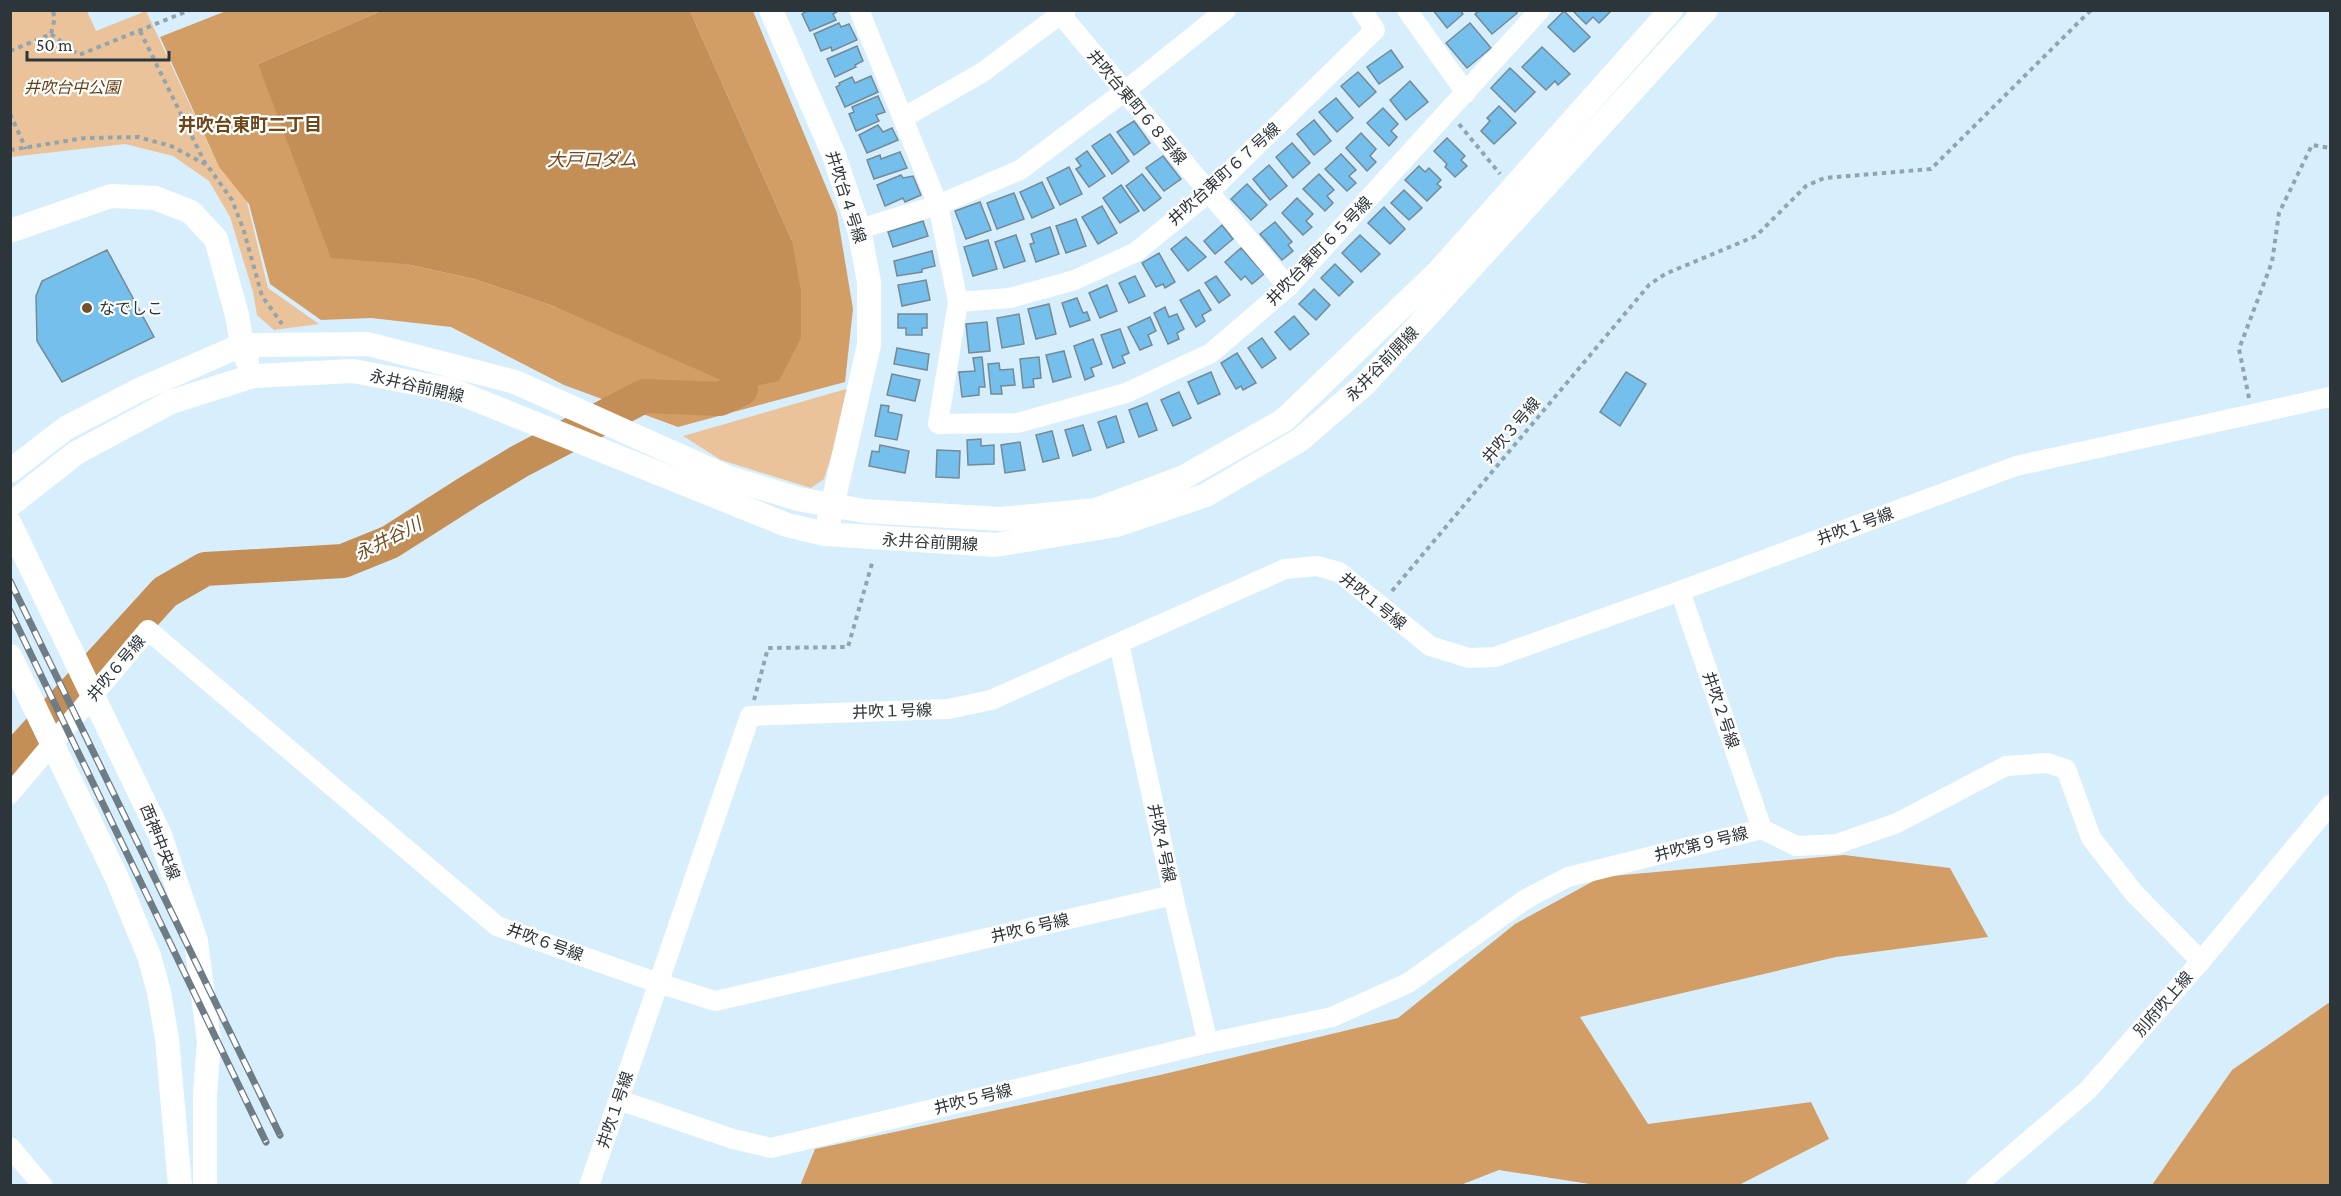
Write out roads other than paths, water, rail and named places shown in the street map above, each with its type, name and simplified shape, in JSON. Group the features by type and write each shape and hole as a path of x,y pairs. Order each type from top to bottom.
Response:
{"street":[{"name":"井吹台４号線","path":"771,10 832,153 859,229 869,282 868,345 825,534"},
{"path":"859,229 938,205 1020,170 1227,10"},
{"name":"井吹台東町６７号線","path":"958,302 1010,298 1076,280 1136,252 1208,194 1375,30 1362,10"},
{"path":"1407,10 1466,93"},
{"name":"井吹台東町６５号線","path":"866,13 903,118 938,205 958,302 938,424 1017,423 1126,393 1211,353 1288,287 1540,10"},
{"name":"永井谷前開線","path":"10,471 66,428 141,389 242,345 368,344 515,382 729,478 798,499 864,511 1001,519 1096,510 1184,477 1284,420 1438,272 1671,10"},
{"name":"永井谷前開線","path":"10,505 76,453 171,402 253,376 353,371 452,390 787,525 825,534 995,545 1117,525 1206,495 1291,446 1365,384 1706,10"},
{"path":"903,118 983,72 1061,12"},
{"name":"井吹台東町６８号線","path":"1061,12 1208,194 1288,287"},
{"path":"12,229 111,196 155,198 191,212 216,238 237,315 242,345 253,376"},
{"name":"井吹１号線","path":"589,1185 750,716 959,707 991,700 1285,569 1317,566 1339,572 1430,646 1469,658 1495,657 2016,466 2331,398"},
{"name":"西神中央線","path":"10,524 75,654 160,835 196,940 209,1041 205,1094 205,1185"},
{"name":"井吹２号線","path":"1680,591 1762,829"},
{"name":"井吹６号線","path":"10,794 148,630 497,926 715,1001 1173,895"},
{"name":"井吹４号線","path":"1119,643 1173,895 1208,1042"},
{"path":"10,656 116,876 149,956 159,992 171,1067 180,1185"},
{"path":"10,664 38,711"},
{"name":"井吹第９号線","path":"1332,1017 1408,983 1526,899 1569,877 1762,829 1796,846 1837,844 1897,823 2007,766 2047,763 2066,769 2091,838 2134,893 2201,961"},
{"name":"別府吹上線","path":"1976,1185 2088,1090 2201,961 2331,805"},
{"name":"井吹５号線","path":"619,1100 733,1139 771,1148 1208,1042 1332,1017"},
{"path":"10,1147 43,1185"}],"water":[{"name":"大戸口ダム","path":"381,11 690,11 792,241 801,291 801,338 779,381 741,389 556,307 474,279 406,264 331,258 258,64"}],"waterway":[{"name":"永井谷川","path":"10,762 165,592 205,569 343,561 390,542 520,461 644,396 720,399 741,389"}],"railway":[{"path":"10,581 280,1135"},
{"path":"10,611 266,1142"}],"place":[{"name":"なでしこ","path":"87,308"}],"district":[{"name":"井吹台東町二丁目","path":"250,125"}],"park label":[{"name":"井吹台中公園","path":"72,87"}]}
